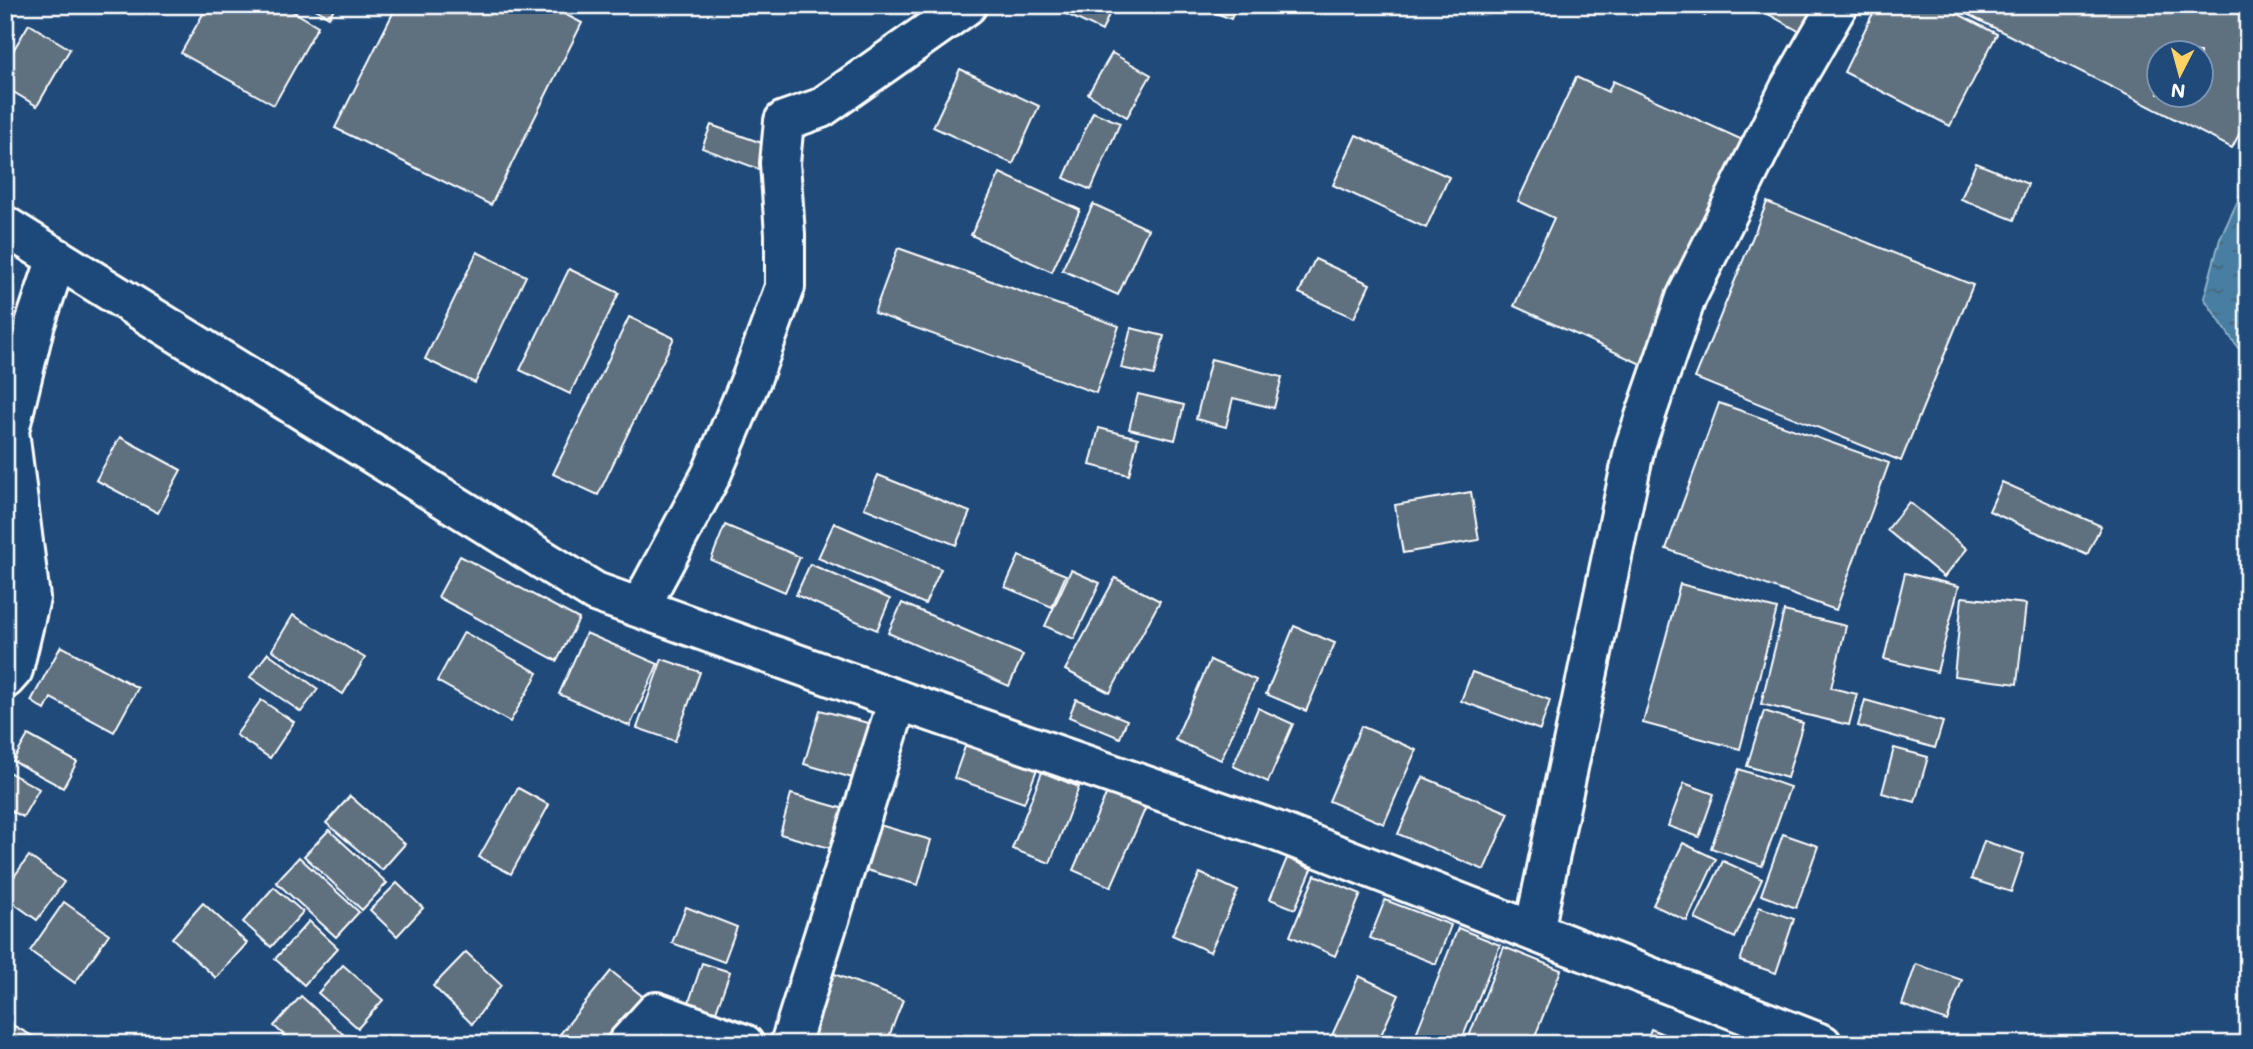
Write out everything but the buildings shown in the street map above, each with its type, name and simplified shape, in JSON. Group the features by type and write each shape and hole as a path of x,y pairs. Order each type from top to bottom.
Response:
{"street":[{"path":"640,607 711,475 752,377 785,287 785,234 780,163 784,121 821,108 967,5"},
{"path":"1534,931 1635,446 1686,298 1790,88 1838,5"},
{"path":"5,226 595,592 1276,831 1822,1044"},
{"path":"5,679 13,670 30,598 9,431 34,327 57,258"},
{"path":"790,1044 898,700"},
{"path":"627,1044 656,1012 744,1044"}],"water":[{"path":"2248,179 2248,348 2238,348 2204,298 2220,239"}]}
